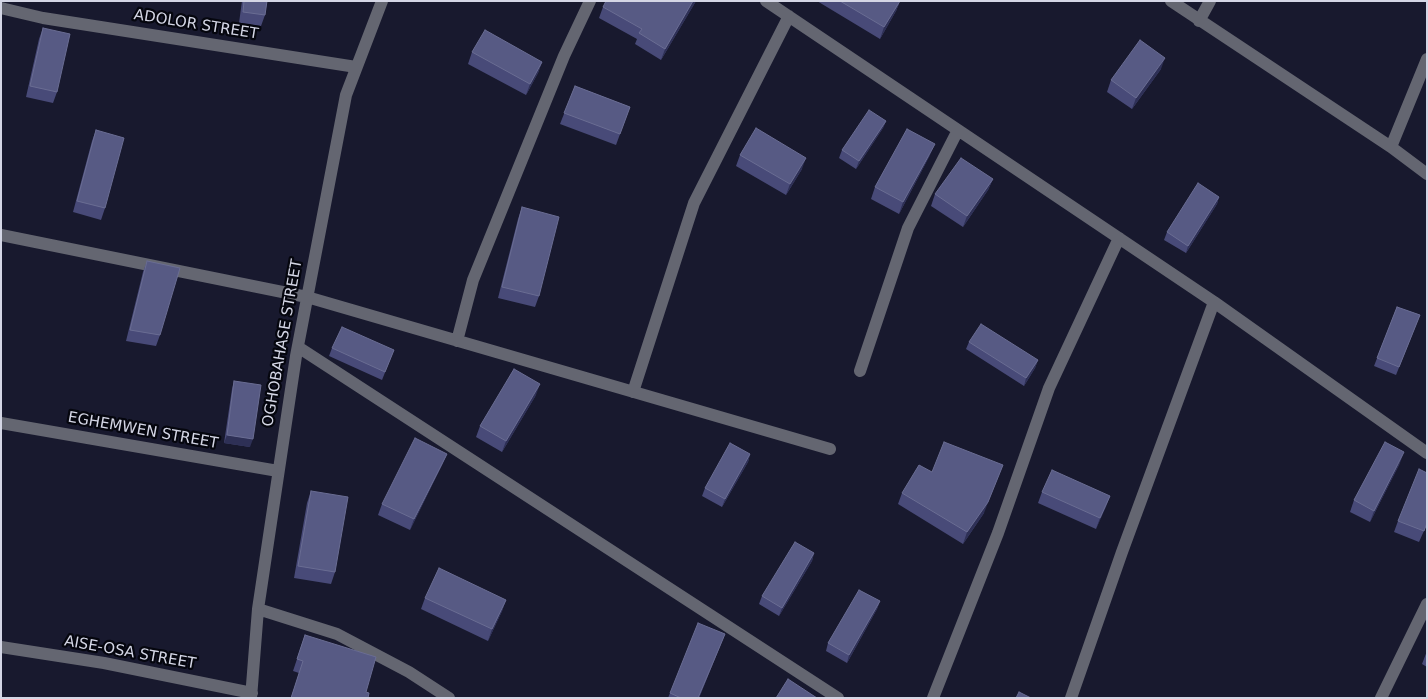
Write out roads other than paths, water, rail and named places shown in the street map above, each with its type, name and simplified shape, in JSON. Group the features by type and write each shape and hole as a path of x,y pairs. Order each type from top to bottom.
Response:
{"street":[{"name":"OGHOBAHASE STREET","path":"252,695 258,609 278,472 307,298 346,95 382,1"},
{"path":"457,341 473,280 564,56 590,1"},
{"path":"766,1 1214,302 1427,453"},
{"path":"1171,1 1391,147 1427,174"},
{"path":"1199,21 1210,1"},
{"name":"ADOLOR STREET","path":"1,8 43,18 356,67"},
{"path":"633,392 694,203 789,16"},
{"path":"1391,147 1427,59"},
{"path":"860,371 908,228 958,130"},
{"path":"1,235 307,298 830,449"},
{"path":"934,698 998,533 1049,388 1119,238"},
{"path":"1071,698 1122,552 1214,302"},
{"path":"298,347 838,698"},
{"name":"EGHEMWEN STREET","path":"1,423 278,472"},
{"path":"1380,698 1427,604"},
{"path":"258,609 336,634 409,672 449,698"},
{"name":"AISE-OSA STREET","path":"1,647 104,664 252,695"}]}
